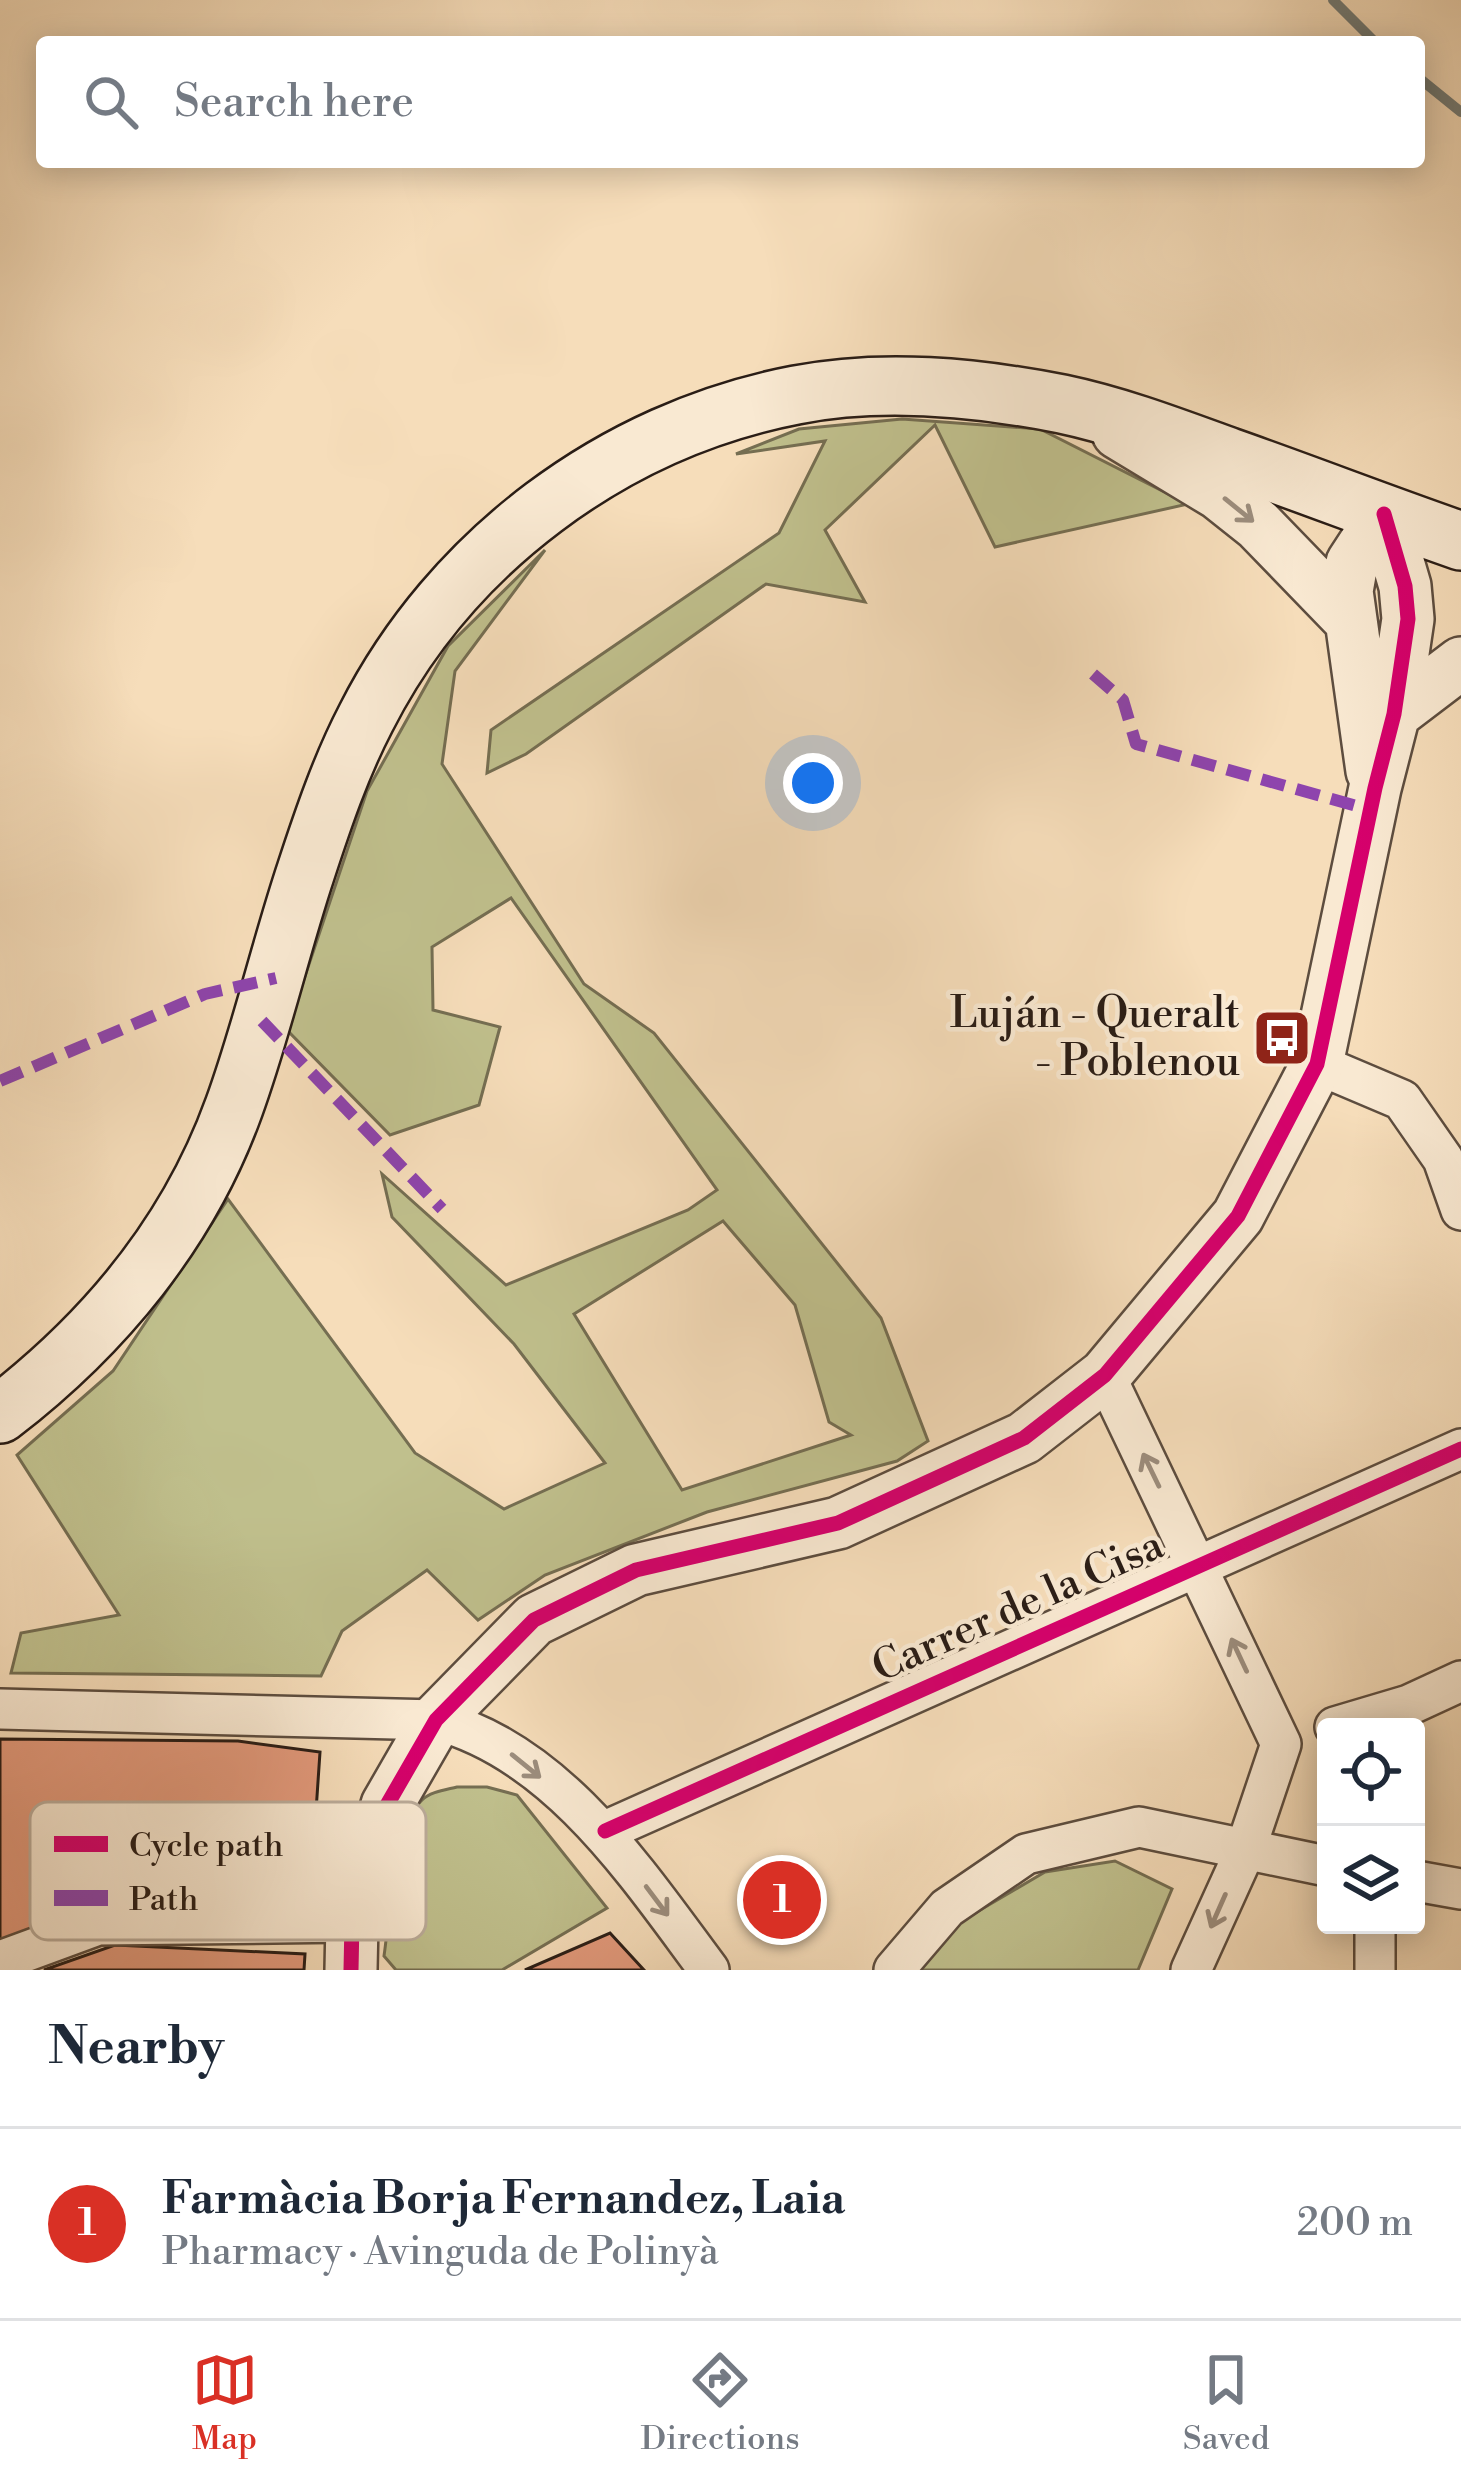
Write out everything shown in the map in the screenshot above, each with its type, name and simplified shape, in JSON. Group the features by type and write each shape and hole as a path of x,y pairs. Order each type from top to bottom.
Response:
{"main road":[{"path":"0,1414 92,1335 170,1235 232,1113 306,871 366,717 425,626 467,575 564,491 642,448 727,412 795,395 881,386 932,387 1067,405 1202,447 1461,541"}],"street":[{"path":"1067,405 1219,494 1258,525 1349,620"},
{"path":"1375,788 1347,591 1352,563 1384,514"},
{"path":"388,1802 436,1720 533,1620 636,1570 838,1523 1024,1438 1106,1375 1238,1216 1317,1064 1394,714 1408,620 1405,586 1384,514"},
{"path":"1394,714 1461,664"},
{"path":"1317,1064 1402,1100 1443,1159 1461,1210"},
{"path":"1106,1375 1281,1744 1245,1851 1191,1970"},
{"name":"Carrer de la Cisa","path":"605,1831 1461,1449"},
{"path":"1365,1718 1409,1705 1461,1681"},
{"path":"0,1709 436,1720 477,1731 513,1754 605,1831 709,1970"},
{"path":"1281,1744 1317,1733"},
{"path":"894,1970 947,1907 1026,1854 1139,1827 1317,1864"},
{"path":"1425,1883 1461,1889"},
{"path":"1375,1934 1375,1970"},
{"path":"0,1960 54,1940"},
{"path":"282,1940 351,1946"}],"green space":[{"path":"902,419 1040,429 1188,504 995,547 935,425 825,530 865,602 766,584 526,754 487,773 491,730 779,533 825,441 736,454 799,429"},
{"path":"545,550 455,671 442,764 584,984 654,1033 881,1318 928,1441 897,1461 707,1512 545,1575 478,1620 427,1570 342,1631 321,1676 11,1673 21,1633 119,1615 17,1455 113,1371 228,1199 415,1453 504,1509 605,1463 514,1344 392,1217 382,1174 506,1285 688,1210 717,1190 511,898 432,947 433,1010 500,1027 479,1105 390,1135 287,1030 367,791 448,646","holes":["723,1221 795,1305 829,1422 851,1435 682,1490 574,1314"]},
{"path":"487,1787 517,1795 607,1908 502,1970 396,1970 384,1956 386,1940 426,1940 426,1802 420,1802 433,1793"},
{"path":"1115,1861 1172,1889 1138,1970 920,1970 958,1923 1045,1872"}],"building":[{"path":"0,1739 238,1741 320,1752 317,1802 30,1802 30,1940 60,1940 0,1946"},
{"path":"610,1933 644,1970 525,1970"},
{"path":"115,1945 305,1954 304,1970 44,1970"}],"waterway":[{"path":"1333,0 1369,36"},
{"path":"1425,83 1461,112"}],"marked path":[{"path":"1093,674 1123,700 1136,744 1371,810"},
{"path":"0,1081 205,994 276,978"},
{"path":"262,1021 442,1209"}],"cycle path":[{"path":"389,1802 436,1720 534,1620 636,1570 838,1523 1024,1438 1105,1375 1238,1216 1317,1064 1394,714 1408,619 1405,586 1384,514"},
{"path":"605,1831 1461,1449"},
{"path":"351,1970 352,1940"}],"place":[{"name":"Luján - Queralt - Poblenou","path":"1282,1038"},
{"name":"Farmàcia Borja Fernandez, Laia","path":"782,1900"}]}
